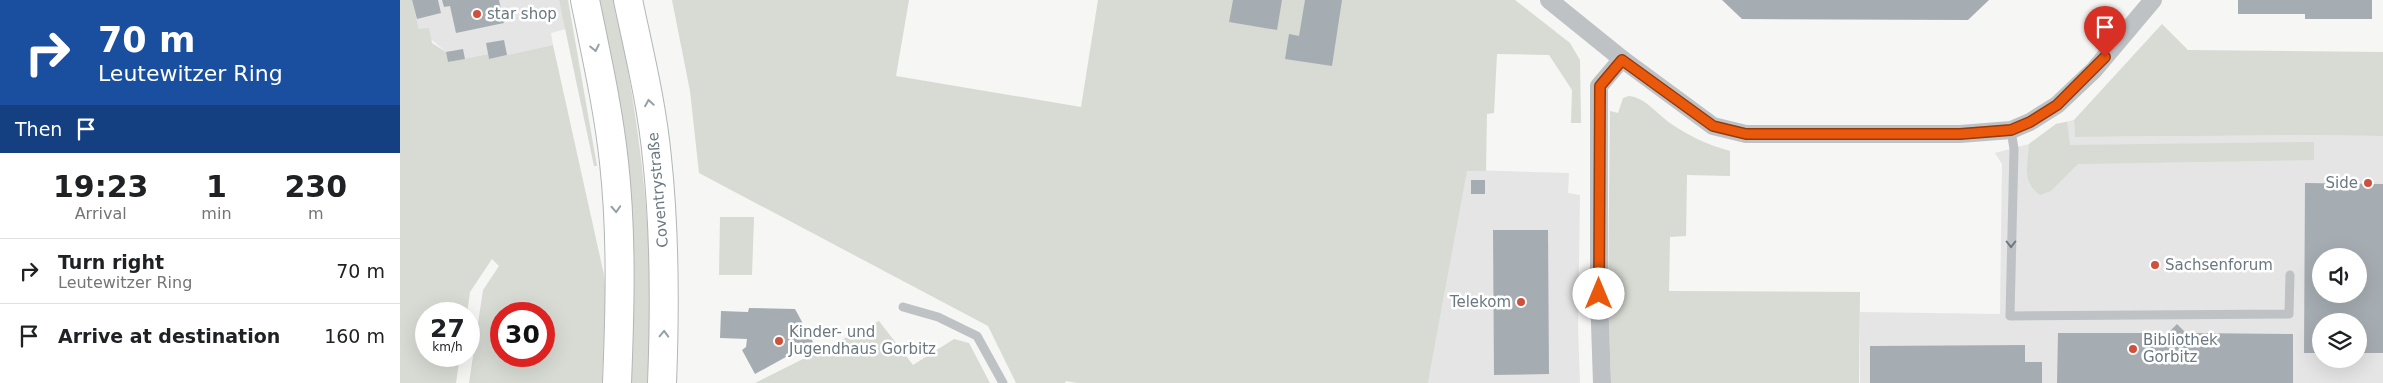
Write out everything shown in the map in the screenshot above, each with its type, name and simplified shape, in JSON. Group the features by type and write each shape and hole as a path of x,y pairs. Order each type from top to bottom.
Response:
{"main road":[{"path":"585,0 602,80 614,162 620,312 617,383"},
{"name":"Coventrystraße","path":"628,0 644,74 657,156 664,238 662,383"}],"street":[{"path":"1549,0 1622,60 1713,126 1746,134 1960,134 2011,130 2030,122 2057,105 2094,70 2153,0"},
{"path":"1602,383 1599,294 1600,86 1622,60"}],"lane":[{"path":"2011,130 2014,149 2010,316 2289,314 2290,275"},
{"path":"902,307 938,317 977,336 1003,383"}],"shaded area":[{"path":"400,0 412,0 419,29 429,28 432,43 446,52 448,62 488,54 489,59 553,45 604,275 606,296 602,383 469,383 471,367 480,367 480,310 483,290 499,266 492,259 470,292 469,302 415,302 415,367 458,367 456,383 400,383"},
{"path":"412,0 559,0 566,29 551,33 553,45 489,59 488,54 448,62 446,52 419,29"},
{"path":"559,0 568,0 597,166 594,166"},
{"path":"597,0 615,0 639,143 648,238 650,286 650,335 647,383 630,383 633,285"},
{"path":"672,0 909,0 896,76 1081,107 1098,0 1515,0 1570,43 1580,60 1581,123 1571,123 1572,90 1549,55 1497,54 1494,113 1487,114 1486,171 1467,171 1428,383 1077,383 1066,381 1065,383 1016,383 988,326 699,173 690,91"},
{"path":"2162,24 2188,50 2383,52 2383,136 2075,137 2074,120"},
{"path":"1629,96 1646,103 1670,123 1692,136 1730,151 1730,176 1687,175 1686,236 1670,237 1669,291 1860,292 1859,383 1611,383 1608,293 1610,111 1618,113 1623,98"},
{"name":"Sachsenforum","path":"2074,120 2075,137 2383,136 2383,383 1860,383 1860,312 2000,314 2002,164 1995,153 2029,144 2056,124"},
{"path":"2067,122 2070,145 2314,142 2314,160 2078,164 2051,191 2040,195 2034,190 2028,178 2029,144 2056,124"},
{"path":"1467,170 1569,173 1568,193 1580,195 1578,328 1580,383 1428,383"},
{"path":"720,217 754,217 752,275 719,275"},
{"path":"879,321 913,365 954,339 969,343 990,383 755,383"}],"building":[{"path":"412,0 438,0 441,13 417,19"},
{"name":"star shop","path":"442,0 499,0 504,23 456,33 450,6 444,7"},
{"path":"1233,0 1282,0 1277,30 1229,22"},
{"path":"1305,0 1342,0 1332,66 1285,59 1289,34 1299,36"},
{"path":"1722,0 1989,0 1968,20 1742,19"},
{"path":"2238,0 2372,0 2372,19 2305,19 2305,14 2238,14"},
{"path":"504,40 507,55 489,59 486,43"},
{"path":"463,49 465,59 448,62 446,52"},
{"path":"1471,180 1485,180 1485,194 1471,194"},
{"path":"2305,183 2383,184 2383,353 2367,353 2367,313 2312,313 2312,353 2304,353"},
{"name":"Telekom","path":"1493,230 1548,230 1549,374 1494,375"},
{"name":"Kinder- und Jugendhaus Gorbitz","path":"749,308 795,309 813,342 755,374 742,350 746,347 747,339 720,338 721,311 748,312"},
{"path":"2177,324 2188,335 2191,335 2191,333 2293,334 2293,383 2057,383 2058,333 2162,333 2162,336 2165,336"},
{"path":"2025,345 2025,362 2042,362 2042,383 1870,383 1870,346"}],"place":[{"name":"star shop","path":"477,14"},
{"name":"Side","path":"2368,183"},
{"name":"Sachsenforum","path":"2155,265"},
{"name":"Telekom","path":"1521,302"},
{"name":"Kinder- und Jugendhaus Gorbitz","path":"779,341"},
{"name":"Bibliothek Gorbitz","path":"2133,349"}],"route":[{"path":"1599,294 1600,86 1622,60 1713,126 1746,134 1960,134 2011,130 2030,122 2057,105 2105,57"}]}
